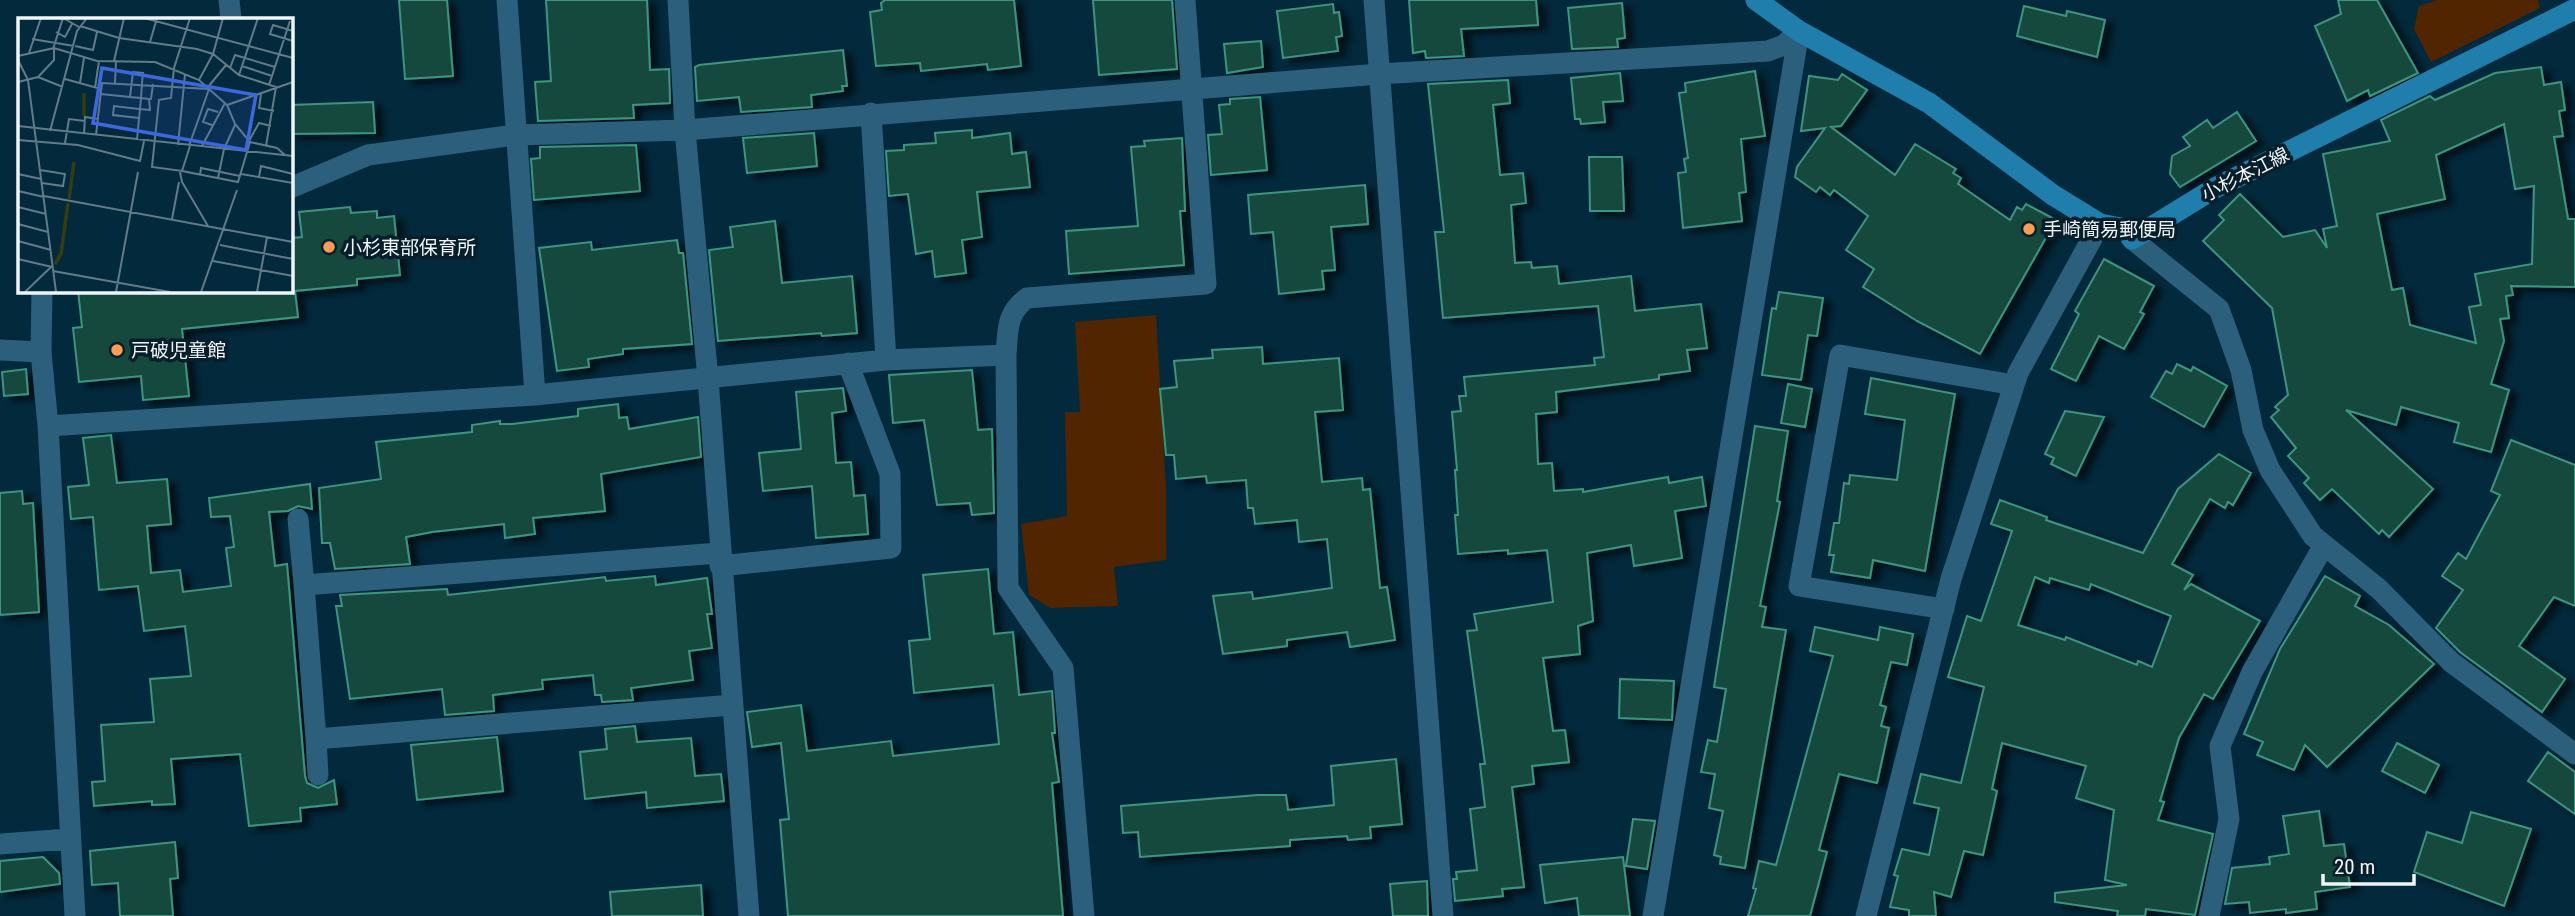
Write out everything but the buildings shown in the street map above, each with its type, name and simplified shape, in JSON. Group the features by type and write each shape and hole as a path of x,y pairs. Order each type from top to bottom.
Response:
{"main road":[{"path":"1770,4 1799,31 1930,103 2053,195 2100,224 2126,229 2132,239"},
{"name":"小杉本江線","path":"2132,239 2216,188 2575,9"}],"street":[{"path":"229,0 231,18"},
{"path":"507,0 535,395"},
{"path":"678,0 685,130 708,379 749,916"},
{"path":"1084,916 1063,668 1008,588 1008,318 1027,298 1206,284 1185,0"},
{"path":"1374,0 1443,916"},
{"path":"292,187 368,155 515,135 685,130 871,113 1379,75 1768,51 1784,46 1799,31"},
{"path":"1653,916 1799,31"},
{"path":"871,113 886,360"},
{"path":"1866,916 1944,609 2014,385 2100,224"},
{"path":"2132,239 2219,309 2241,370 2253,430 2270,470 2313,536 2379,589 2451,662 2575,754"},
{"path":"42,292 41,352 48,426 75,916"},
{"path":"0,350 41,352"},
{"path":"48,426 535,395 848,363 1006,355"},
{"path":"1944,609 1799,586 1840,355 2014,385"},
{"path":"304,585 891,548 890,474 848,363"},
{"path":"298,519 318,775"},
{"path":"2209,916 2229,819 2220,746 2252,671 2324,545"},
{"path":"316,739 732,705"},
{"path":"0,844 69,839"}],"shaded area":[{"path":"2437,0 2538,0 2540,8 2431,62 2414,29 2419,6"},
{"path":"1156,315 1166,489 1166,560 1114,567 1118,606 1051,608 1029,595 1021,524 1067,516 1065,412 1080,412 1075,322"}],"place":[{"name":"手崎簡易郵便局","path":"2029,229"},
{"name":"小杉東部保育所","path":"329,247"},
{"name":"戸破児童館","path":"117,350"}]}
